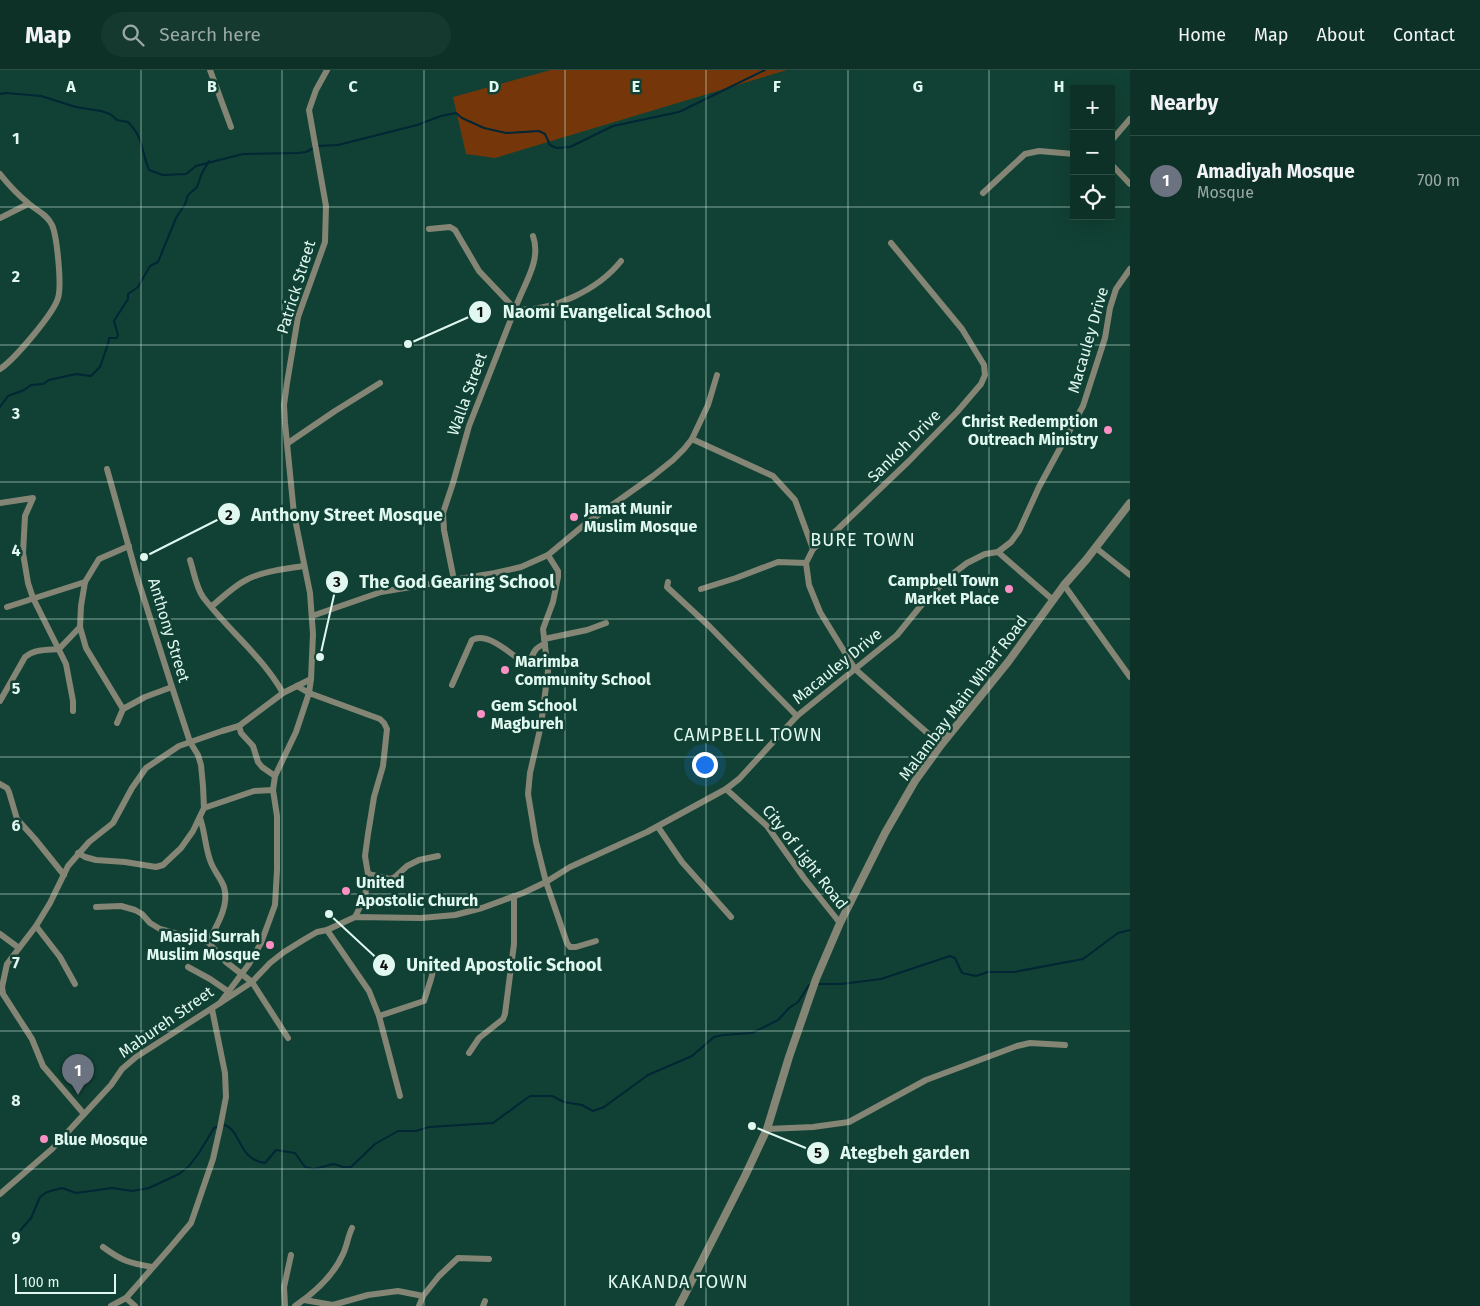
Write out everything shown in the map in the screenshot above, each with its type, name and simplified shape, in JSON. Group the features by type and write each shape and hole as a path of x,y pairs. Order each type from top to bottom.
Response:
{"street":[{"path":"210,70 231,127"},
{"name":"Patrick Street","path":"309,693 312,616 310,593 303,566 293,507 284,405 298,317 324,242 326,230 326,206 309,110 316,90 327,70"},
{"path":"1115,136 1130,119"},
{"path":"983,193 1025,154 1039,151 1070,154"},
{"path":"1115,168 1130,184"},
{"path":"0,174 28,204 44,215 52,226 60,286 54,306 40,326 0,369"},
{"path":"3,216 28,204"},
{"path":"429,229 444,226 454,230 479,272 515,309 538,309 564,301 607,277 621,261"},
{"name":"Walla Street","path":"454,580 444,530 443,513 456,476 469,426 536,257 536,245 533,236"},
{"name":"Sankoh Drive","path":"806,563 813,549 838,529 910,461 963,405 981,384 986,374 984,365 962,330 891,243"},
{"name":"Macauley Drive","path":"220,1003 252,982 270,963 284,952 304,938 318,932 327,930 354,917 422,918 455,915 482,908 546,882 570,867 658,827 726,789 745,772 797,716 897,635 919,608 950,576 967,563 985,554 998,552 1011,542 1019,531 1039,487 1083,406 1105,338 1110,308 1116,289 1130,269"},
{"path":"312,616 382,592 521,567 548,556 584,525 673,460 692,439 708,406 717,375"},
{"path":"288,443 380,383"},
{"path":"692,439 773,476 795,500 813,549"},
{"name":"Anthony Street","path":"107,469 128,546 172,687 190,742 198,755 201,765 204,786 204,808"},
{"path":"0,503 33,498 25,516 23,553 28,583 66,664 72,711"},
{"name":"Malambay Main Wharf Road","path":"679,1306 741,1185 767,1129 788,1057 815,982 840,923 885,833 915,781 941,745 1008,662 1064,585 1129,508"},
{"path":"123,710 86,648 80,626 80,606 85,582 99,560 128,546"},
{"path":"1096,548 1130,574"},
{"path":"998,552 1053,600"},
{"path":"548,556 558,571 558,577 553,602 543,630 548,671 541,725 530,773 528,794 536,842 546,882 567,943 570,947 576,947 596,942"},
{"path":"190,560 200,590 261,660 283,693"},
{"path":"701,589 778,562 806,563 809,585 820,612 855,670 941,745"},
{"path":"212,606 233,588 248,579 274,571 303,566"},
{"path":"8,607 85,582"},
{"path":"668,582 667,588 710,627 797,716"},
{"path":"1064,585 1130,677"},
{"path":"452,685 472,640 477,637 482,636 502,647 525,664 530,662 534,650 544,642 606,623"},
{"path":"0,701 25,657 37,650 59,649 80,626"},
{"path":"84,1114 43,1066 32,1039 3,994 2,987 8,964 36,926 64,874 78,853 88,842 113,823 132,788 146,768 179,746 239,726 283,693 311,679"},
{"path":"297,686 309,693 380,719 386,729 383,766 374,797 365,856 368,874 365,897 354,917"},
{"path":"117,723 123,710 145,697 172,687"},
{"name":"Mabureh Street","path":"0,1194 52,1149 111,1085 122,1069 136,1057 220,1003 242,974 260,943 275,904 277,816 273,790 275,776 296,732 309,693"},
{"path":"239,726 241,733 254,746 258,762 275,776"},
{"path":"0,784 7,788 9,792 17,819 64,874"},
{"name":"City of Light Road","path":"726,789 767,826 804,878 840,923"},
{"path":"78,853 84,857 96,860 156,866 163,865 181,848 193,831 204,808 254,791 273,790"},
{"path":"200,818 209,858 214,871 224,886 226,895 222,911 208,942"},
{"path":"658,827 682,862 731,917"},
{"path":"368,874 390,879 407,866 419,860 438,856"},
{"path":"470,1053 472,1046 483,1034 503,1019 505,1014 514,944 514,896"},
{"path":"96,907 121,906 135,910 160,929 208,942 226,962 252,982 288,1038"},
{"path":"36,926 60,957 75,984"},
{"path":"327,930 365,983 379,1016 400,1096"},
{"path":"0,934 19,948"},
{"path":"379,1016 424,1001 432,979 435,963"},
{"path":"0,967 8,964"},
{"path":"188,968 210,979 229,992"},
{"path":"111,1306 126,1298 191,1223 213,1159 226,1097 225,1073 212,1008"},
{"path":"767,1129 813,1127 849,1122 926,1080 1017,1046 1030,1042 1065,1045"},
{"path":"295,1306 304,1300 336,1268 344,1253 352,1228"},
{"path":"103,1247 119,1259 152,1267"},
{"path":"284,1306 284,1287 291,1255"},
{"path":"419,1306 423,1296 439,1276 458,1258 489,1259"},
{"path":"304,1300 333,1305 368,1295 398,1291 423,1296"},
{"path":"126,1298 135,1306"}],"shaded area":[{"path":"551,70 787,70 495,158 466,154 453,97"}],"waterway":[{"path":"0,94 41,96 76,107 101,111 110,114 117,120 128,122 140,139 149,170 163,175 186,174 196,166 243,154 306,152 317,146 338,145 456,113 462,118 484,128 506,133 539,131 545,134 550,145 557,148 570,147 613,126 679,112 765,70"},
{"path":"0,407 8,396 31,385 43,384 49,380 76,374 91,376 100,367 109,338 117,338 118,335 114,321 128,299 128,294 138,287 150,266 158,262 176,218 185,204 188,195 197,187 209,161"},
{"path":"817,984 841,984 881,979 950,956 955,958 962,973 976,976 988,972 1014,972 1083,959 1118,933 1130,930"},
{"path":"224,1125 234,1132 245,1151 256,1161 265,1163 276,1150 295,1153 305,1167 314,1169 334,1164 351,1167 375,1144 398,1131 416,1131 429,1127 493,1123 530,1096 552,1096 564,1102 582,1105 593,1111 604,1107 648,1075 692,1056 714,1037 752,1033 778,1020 789,1008 798,1002 809,985 813,985"},
{"path":"18,1233 31,1218 40,1197 47,1192 62,1188 76,1193 112,1188 132,1191 149,1188 179,1174 189,1166 214,1128 219,1126"}],"place":[{"name":"Naomi Evangelical School","path":"408,344"},
{"name":"Christ Redemption Outreach Ministry","path":"1108,430"},
{"name":"Jamat Munir Muslim Mosque","path":"574,517"},
{"name":"Anthony Street Mosque","path":"144,557"},
{"name":"Campbell Town Market Place","path":"1009,589"},
{"name":"The God Gearing School","path":"320,657"},
{"name":"Marimba Community School","path":"505,670"},
{"name":"Gem School Magbureh","path":"481,714"},
{"name":"United Apostolic Church","path":"346,891"},
{"name":"United Apostolic School","path":"329,914"},
{"name":"Masjid Surrah Muslim Mosque","path":"270,945"},
{"name":"Amadiyah Mosque","path":"78,1095"},
{"name":"Ategbeh garden","path":"752,1126"},
{"name":"Blue Mosque","path":"44,1139"}],"district":[{"name":"BURE TOWN","path":"863,540"},
{"name":"CAMPBELL TOWN","path":"748,735"},
{"name":"KAKANDA TOWN","path":"678,1282"}]}
